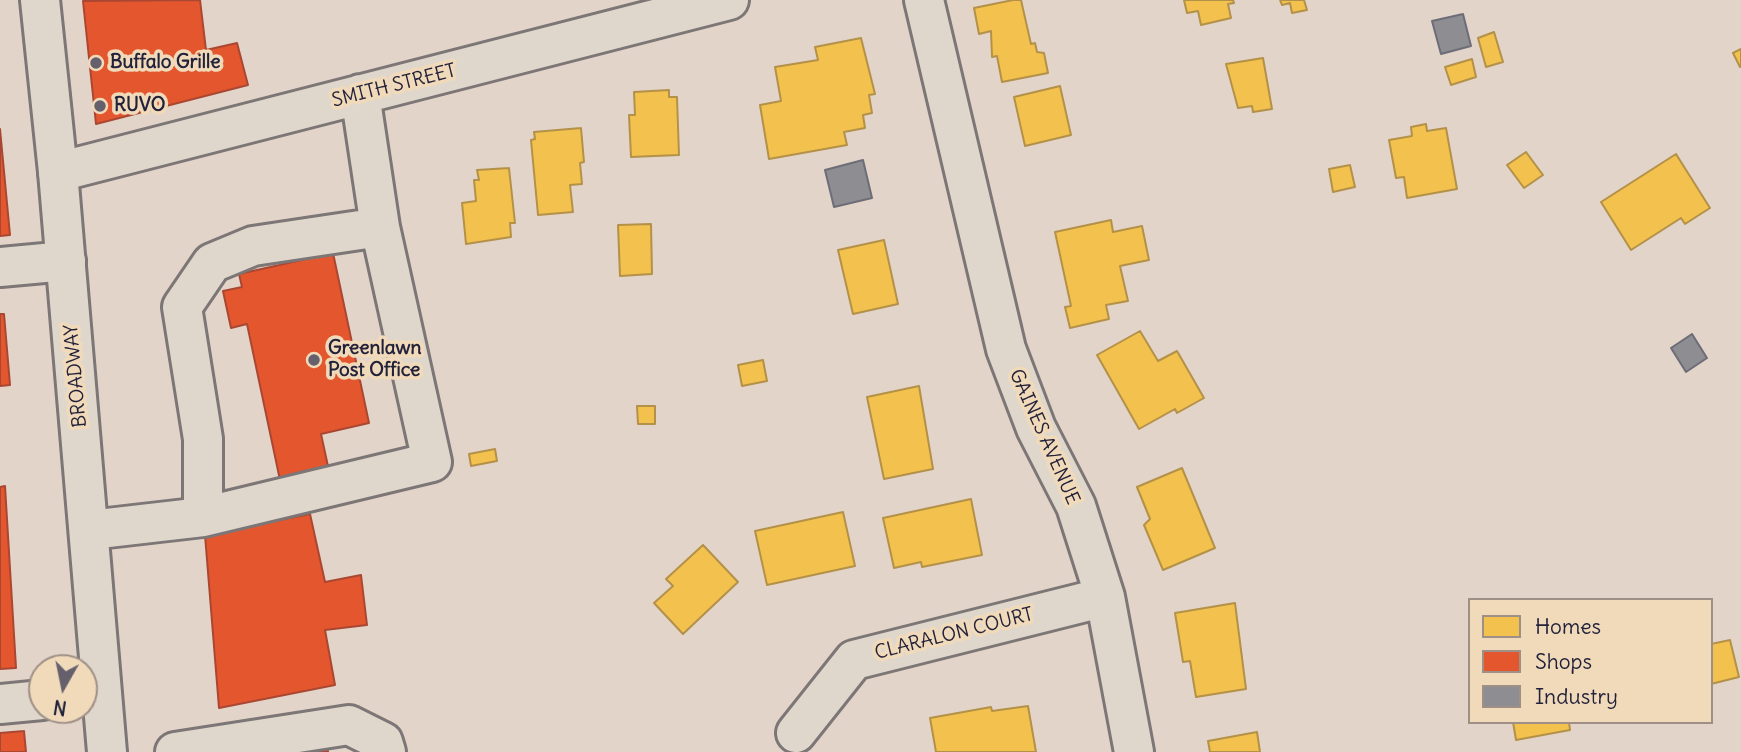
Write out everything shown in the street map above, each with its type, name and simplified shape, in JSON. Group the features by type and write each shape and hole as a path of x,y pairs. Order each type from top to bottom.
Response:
{"street":[{"name":"BROADWAY","path":"40,0 90,530 92,654"},
{"name":"SMITH STREET","path":"58,172 729,0"},
{"name":"GAINES AVENUE","path":"924,0 1006,349 1036,428 1076,506 1105,597 1134,752"},
{"path":"90,530 203,517 432,463 380,227 360,94"},
{"path":"203,517 203,439 182,307 212,263 253,246 380,227"},
{"path":"0,267 66,261"},
{"name":"CLARALON COURT","path":"796,733 854,660 1105,597"},
{"path":"0,704 28,701"},
{"name":"BROADWAY","path":"98,715 107,752"},
{"path":"175,752 349,724 383,742 386,752"}],"building: Homes":[{"path":"1021,0 1031,44 1035,43 1037,52 1044,53 1048,73 1002,82 997,56 992,57 991,31 979,34 974,8"},
{"path":"1184,0 1233,0 1234,3 1228,4 1231,18 1201,25 1198,11 1187,13"},
{"path":"1280,0 1304,0 1307,10 1292,13 1290,3 1282,5"},
{"path":"1494,32 1503,62 1486,67 1478,38"},
{"path":"861,38 875,94 869,95 872,113 863,115 865,128 844,132 847,145 769,159 760,105 781,101 775,67 818,60 815,47"},
{"path":"1741,49 1741,66 1740,67 1733,53"},
{"path":"1263,58 1272,109 1253,112 1252,106 1238,108 1226,64"},
{"path":"1472,59 1476,77 1451,85 1445,67"},
{"path":"1060,86 1071,135 1025,146 1014,97"},
{"path":"669,90 669,97 677,97 679,155 631,157 629,115 635,115 634,92"},
{"path":"1426,124 1427,131 1446,128 1457,189 1407,198 1404,177 1396,178 1389,140 1412,136 1411,127"},
{"path":"581,128 584,162 580,163 582,184 570,185 573,212 538,215 531,140 535,139 534,132"},
{"path":"1526,152 1543,175 1524,188 1507,165"},
{"path":"1676,154 1710,208 1685,224 1681,218 1631,250 1601,202"},
{"path":"1350,165 1355,187 1333,192 1329,169"},
{"path":"509,168 515,223 510,223 511,237 466,244 462,203 476,201 474,180 479,180 477,170"},
{"path":"1111,220 1113,232 1142,226 1149,260 1120,266 1128,301 1106,305 1109,319 1070,328 1065,307 1071,306 1055,232"},
{"path":"651,224 652,274 620,276 618,225"},
{"path":"884,240 898,304 853,314 838,250"},
{"path":"1140,331 1158,361 1177,351 1204,398 1177,413 1175,409 1139,429 1097,355"},
{"path":"763,360 767,381 742,386 738,365"},
{"path":"919,386 933,469 884,479 867,397"},
{"path":"637,406 655,406 655,424 638,424"},
{"path":"495,449 497,461 471,466 469,454"},
{"path":"1182,468 1215,548 1163,570 1144,525 1150,519 1137,487"},
{"path":"971,499 982,555 922,567 921,562 894,568 883,518"},
{"path":"843,512 855,566 767,585 755,531"},
{"path":"703,545 738,582 683,634 654,603 673,586 666,579"},
{"path":"1235,603 1246,689 1196,697 1190,661 1183,662 1175,613"},
{"path":"1730,640 1739,677 1713,684 1713,644"},
{"path":"1028,706 1036,752 936,752 930,718 991,707 992,711"},
{"path":"1513,724 1569,724 1570,730 1516,740"},
{"path":"1257,732 1260,752 1210,752 1208,741"}],"building: Shops":[{"path":"200,0 206,50 237,43 248,85 96,124 83,1"},
{"path":"0,129 10,235 0,236"},
{"path":"333,253 369,423 321,434 329,471 280,480 247,324 231,328 223,291 242,287 239,274"},
{"path":"0,314 4,314 10,385 0,386"},
{"path":"5,486 16,668 0,669 0,487"},
{"path":"310,514 325,582 361,575 367,625 325,630 335,685 219,708 205,535"},
{"path":"24,731 26,752 0,752 0,733"},
{"path":"327,744 328,752 284,752"}],"building: Industry":[{"path":"1463,14 1471,46 1441,54 1432,21"},
{"path":"863,160 872,198 834,207 825,170"},
{"path":"1692,334 1707,358 1686,372 1671,348"}],"place":[{"name":"Buffalo Grille","path":"96,63"},
{"name":"RUVO","path":"100,106"},
{"name":"Greenlawn Post Office","path":"314,360"}]}
